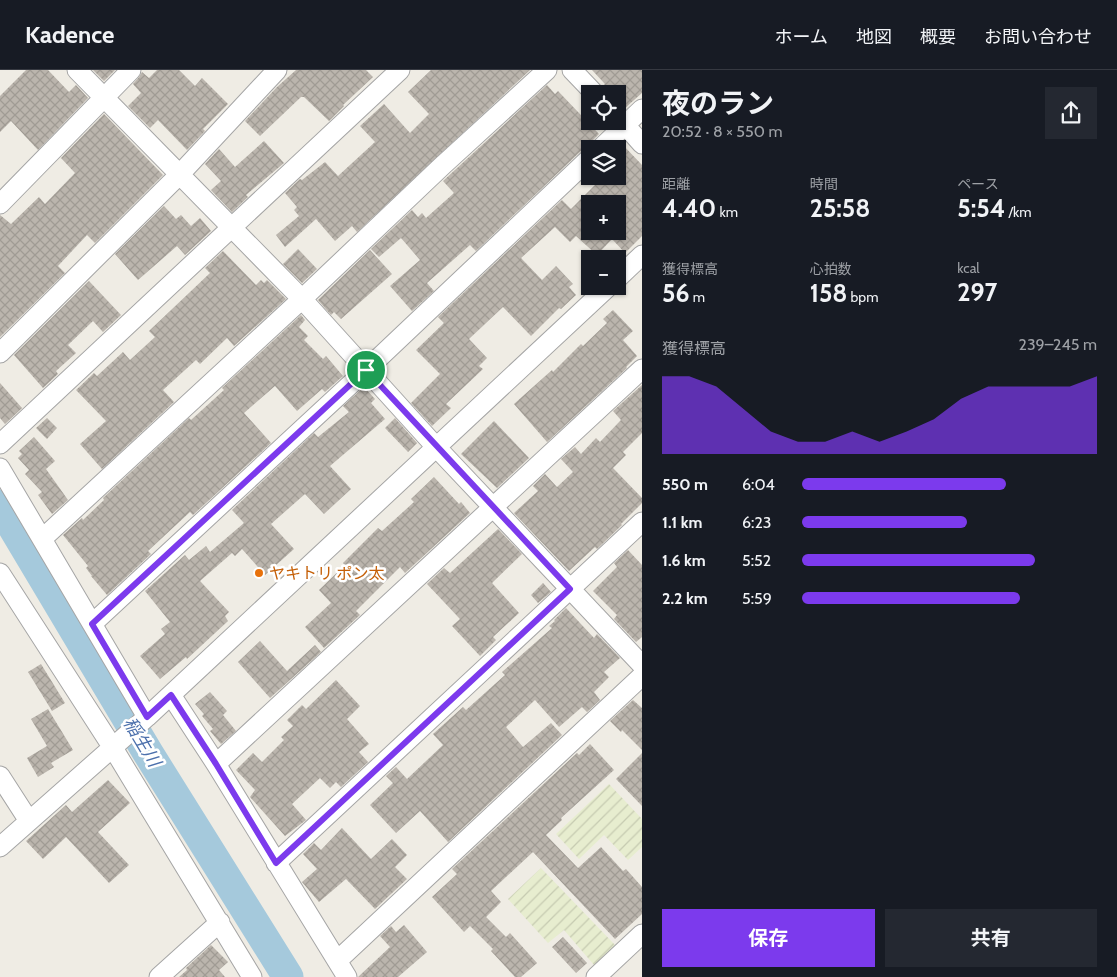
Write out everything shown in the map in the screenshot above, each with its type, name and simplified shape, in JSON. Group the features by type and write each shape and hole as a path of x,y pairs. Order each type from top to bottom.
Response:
{"street":[{"path":"77,70 302,299 437,448 642,665"},
{"path":"0,204 131,70"},
{"path":"0,353 180,174 277,70"},
{"path":"0,444 400,70"},
{"path":"42,539 547,70"},
{"path":"572,70 586,85"},
{"path":"626,118 642,109"},
{"path":"626,126 642,144"},
{"path":"92,624 366,370 581,167"},
{"path":"626,271 642,256"},
{"path":"0,847 145,719 599,295"},
{"path":"216,764 642,369"},
{"path":"0,468 92,624 145,719"},
{"path":"276,863 642,522"},
{"path":"0,573 117,744 252,977"},
{"path":"171,695 216,764 342,969 642,676"},
{"path":"0,776 29,821"},
{"path":"160,977 220,922"},
{"path":"596,977 642,934"}],"green space":[{"path":"609,784 642,819 642,847 628,860 604,835 579,859 556,834"},
{"path":"541,868 616,946 594,965 564,930 548,943 508,899"}],"building":[{"path":"26,70 48,70 69,92 76,85 88,98 38,150 11,121 0,132 0,96"},
{"path":"93,70 115,70 104,81"},
{"path":"157,70 179,70 195,86 202,78 228,104 203,129 205,131 187,150 158,120 150,128 128,106 141,93 133,84 142,72 149,78"},
{"path":"296,70 366,70 373,77 329,121 304,97 301,97 260,136 245,121"},
{"path":"431,70 530,70 357,232 352,226 335,241 316,219 285,247 276,235 299,216 294,210 297,207 285,193 300,179 302,180 325,162 338,176 375,142 360,126 384,104 410,133 429,114 408,92"},
{"path":"592,70 642,70 642,93 626,107 626,85 605,84"},
{"path":"547,85 555,94 558,91 581,115 581,130 595,130 599,134 593,140 581,140 581,151 476,251 470,245 427,283 434,291 412,311 390,286 420,260 401,238 379,257 371,249 412,210 418,217 422,213 426,218 454,193 443,181"},
{"path":"104,114 163,175 95,243 87,235 58,266 65,273 0,337 0,215 11,224 39,197 45,204 75,173 61,158"},
{"path":"264,141 284,163 246,195 248,197 232,212 211,190 221,181 205,164 219,149 235,167"},
{"path":"626,148 642,165 642,236 626,252 613,240 626,240 626,195 585,195 595,185 626,185"},
{"path":"581,199 581,240 611,240 602,250 591,250 576,236 570,242 555,227 521,258 542,280 556,266 573,284 569,287 576,295 561,309 559,308 531,336 503,307 469,339 487,358 479,366 483,369 446,404 451,408 432,426 411,403 440,374 416,350 444,323 438,317 562,200 571,209"},
{"path":"164,206 176,219 181,215 191,226 200,218 211,231 185,255 177,246 138,280 115,254"},
{"path":"298,249 317,269 302,283 283,264"},
{"path":"370,250 392,274 341,319 334,312 331,315 318,300"},
{"path":"223,251 256,285 261,280 264,283 267,280 286,299 234,346 227,338 200,364 196,360 163,390 174,402 102,469 80,444 106,421 76,390 94,373 97,376 123,352 130,360 155,337 149,331 210,273 205,268"},
{"path":"89,281 121,315 103,332 93,321 68,345 76,353 56,371 58,374 43,388 14,355"},
{"path":"613,310 633,331 623,340 637,356 627,368 547,442 514,404 552,370 553,372 581,344 583,346 607,323 603,319"},
{"path":"301,315 305,320 299,327 308,336 304,340 323,359 326,356 343,376 325,392 322,389 297,411 275,386 244,413 271,443 193,515 190,512 148,551 151,554 107,595 91,576 86,568 88,566 63,535 82,518 83,520 104,500 103,498 189,418 191,420 224,390 222,388"},
{"path":"0,383 22,408 5,424 0,418"},
{"path":"642,385 642,433 623,452 626,455 613,468 642,498 642,503 597,549 595,547 569,571 514,513 538,491 533,486 545,474 557,487 573,472 561,459 575,447 581,454 596,438 600,442 621,420 613,411"},
{"path":"364,387 375,399 371,403 385,419 330,466 351,489 324,514 305,494 271,524 294,549 265,575 242,549 235,556 232,553 200,581 229,612 225,616 228,621 187,659 186,657 160,679 140,656 165,634 161,629 170,622 145,591 185,555 189,560 206,546 210,552 244,523 232,510 314,433 318,437 349,412 343,406"},
{"path":"47,418 57,428 47,439 36,428"},
{"path":"395,418 417,443 408,452 385,428"},
{"path":"494,421 529,458 497,488 461,454"},
{"path":"34,437 55,461 46,469 68,500 52,514 38,495 42,492 25,474 29,470 18,458 22,454 19,451"},
{"path":"434,477 470,513 405,573 400,567 356,611 360,615 324,648 305,627 331,603 319,590 345,565 343,563 378,528 382,531 414,502 411,499"},
{"path":"498,529 522,554 492,583 519,613 493,637 496,640 480,656 452,626 460,619 427,584 444,568 450,573"},
{"path":"628,550 642,565 642,637 636,642 614,619 617,615 593,591 617,567 614,563"},
{"path":"543,583 551,592 538,603 531,595"},
{"path":"566,608 594,638 597,634 620,658 604,672 609,677 594,692 600,700 587,712 582,707 559,727 535,700 506,727 523,747 551,723 562,735 448,842 420,811 396,833 370,805 393,783 386,776 396,767 407,779 443,745 433,734 463,707 466,710 505,675 502,672 552,628 549,626"},
{"path":"260,641 287,671 315,645 321,652 270,698 238,662"},
{"path":"41,664 65,703 52,711 28,672"},
{"path":"336,680 360,706 347,719 369,744 359,752 368,762 341,787 336,782 330,788 320,778 292,804 306,820 285,836 250,797 255,790 236,770 253,753 262,762 284,740 281,737 293,726 287,720 302,705 306,709"},
{"path":"210,692 227,711 223,715 236,731 221,744 210,731 213,729 195,704"},
{"path":"633,700 642,708 642,750 610,721"},
{"path":"48,709 73,750 51,763 54,767 38,777 27,758 47,746 31,719"},
{"path":"590,744 614,770 561,818 562,820 546,835 578,868 601,847 623,871 626,869 642,887 642,914 615,939 533,852 491,891 501,902 486,917 506,937 510,933 537,963 521,977 515,977 491,951 493,949 470,926 464,932 432,897 457,874 452,869 577,753 579,755"},
{"path":"642,753 642,806 616,779"},
{"path":"108,780 130,803 98,832 129,865 109,883 66,837 43,859 26,841 66,805 72,812"},
{"path":"342,828 371,859 392,839 407,855 395,867 407,879 375,909 346,879 319,902 302,882 317,869 303,854 314,843 321,850"},
{"path":"404,925 427,952 398,977 358,977 390,947 380,936 391,926 396,932"},
{"path":"563,937 587,963 576,973 552,947"},
{"path":"211,945 228,962 219,970 225,977 179,977 187,970 186,968"}],"waterway":[{"name":"稲生川","path":"0,505 148,753 288,977"}],"place":[{"name":"ヤキトリ ポン太","path":"259,573"}],"route":[{"path":"366,370 570,589 276,863 216,764 171,695 147,717 92,624 366,370"}]}
